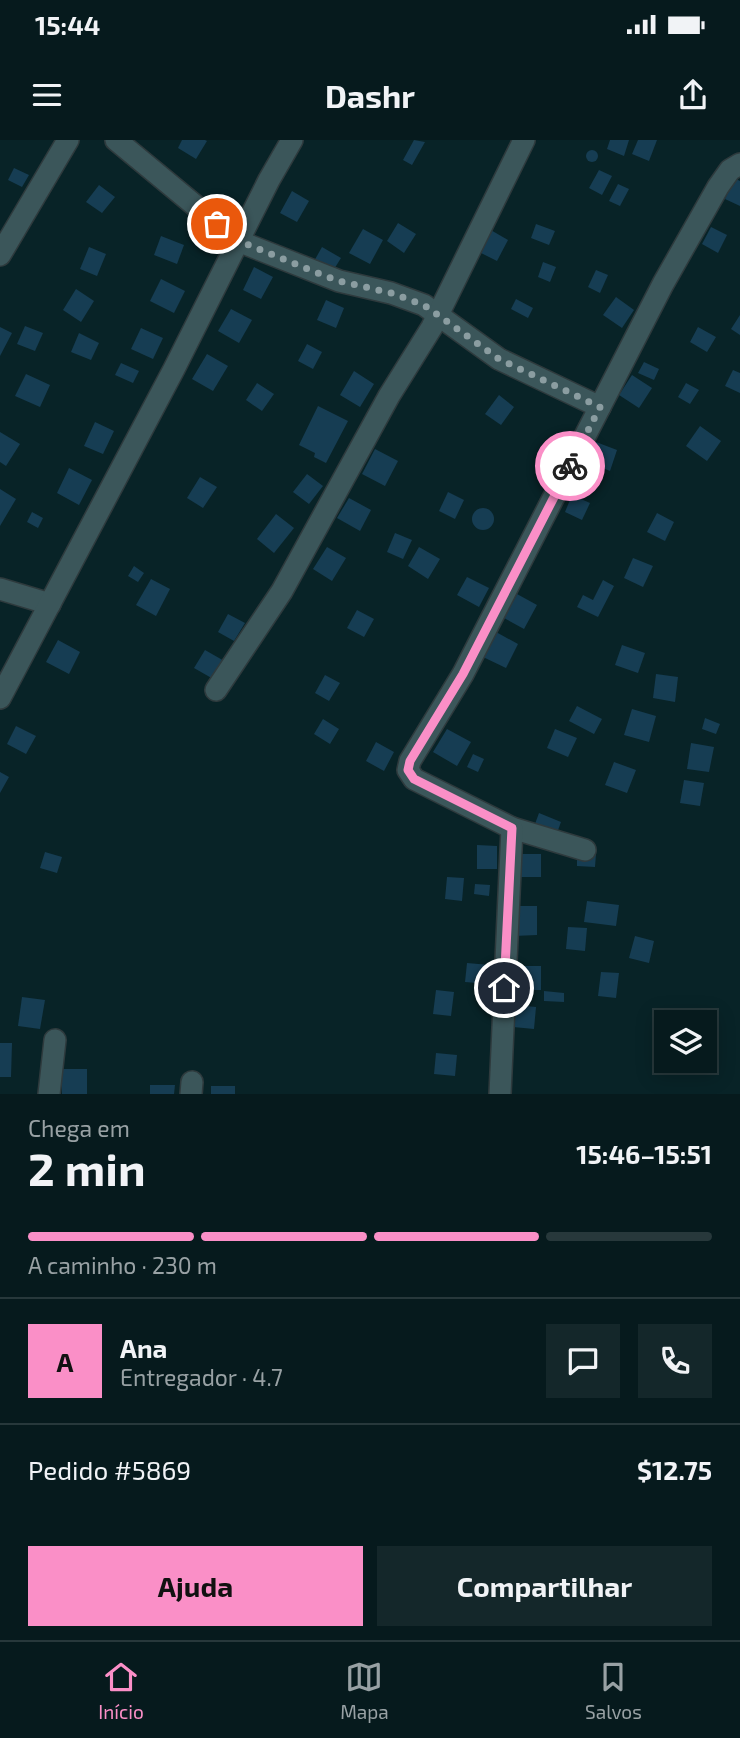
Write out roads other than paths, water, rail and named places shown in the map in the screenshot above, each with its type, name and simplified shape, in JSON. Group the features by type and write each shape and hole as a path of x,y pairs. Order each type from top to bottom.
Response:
{"street":[{"path":"0,255 68,140"},
{"path":"116,140 239,241 339,281 391,293 424,305 499,359 600,407"},
{"path":"0,698 292,140"},
{"path":"216,690 282,591 389,396 438,314 524,140"},
{"path":"585,850 512,828 414,779 408,770 410,761 469,663 663,284 718,187 730,170 740,164"},
{"path":"0,589 50,604"},
{"path":"495,1091 512,828"},
{"path":"49,1094 55,1040"}]}
